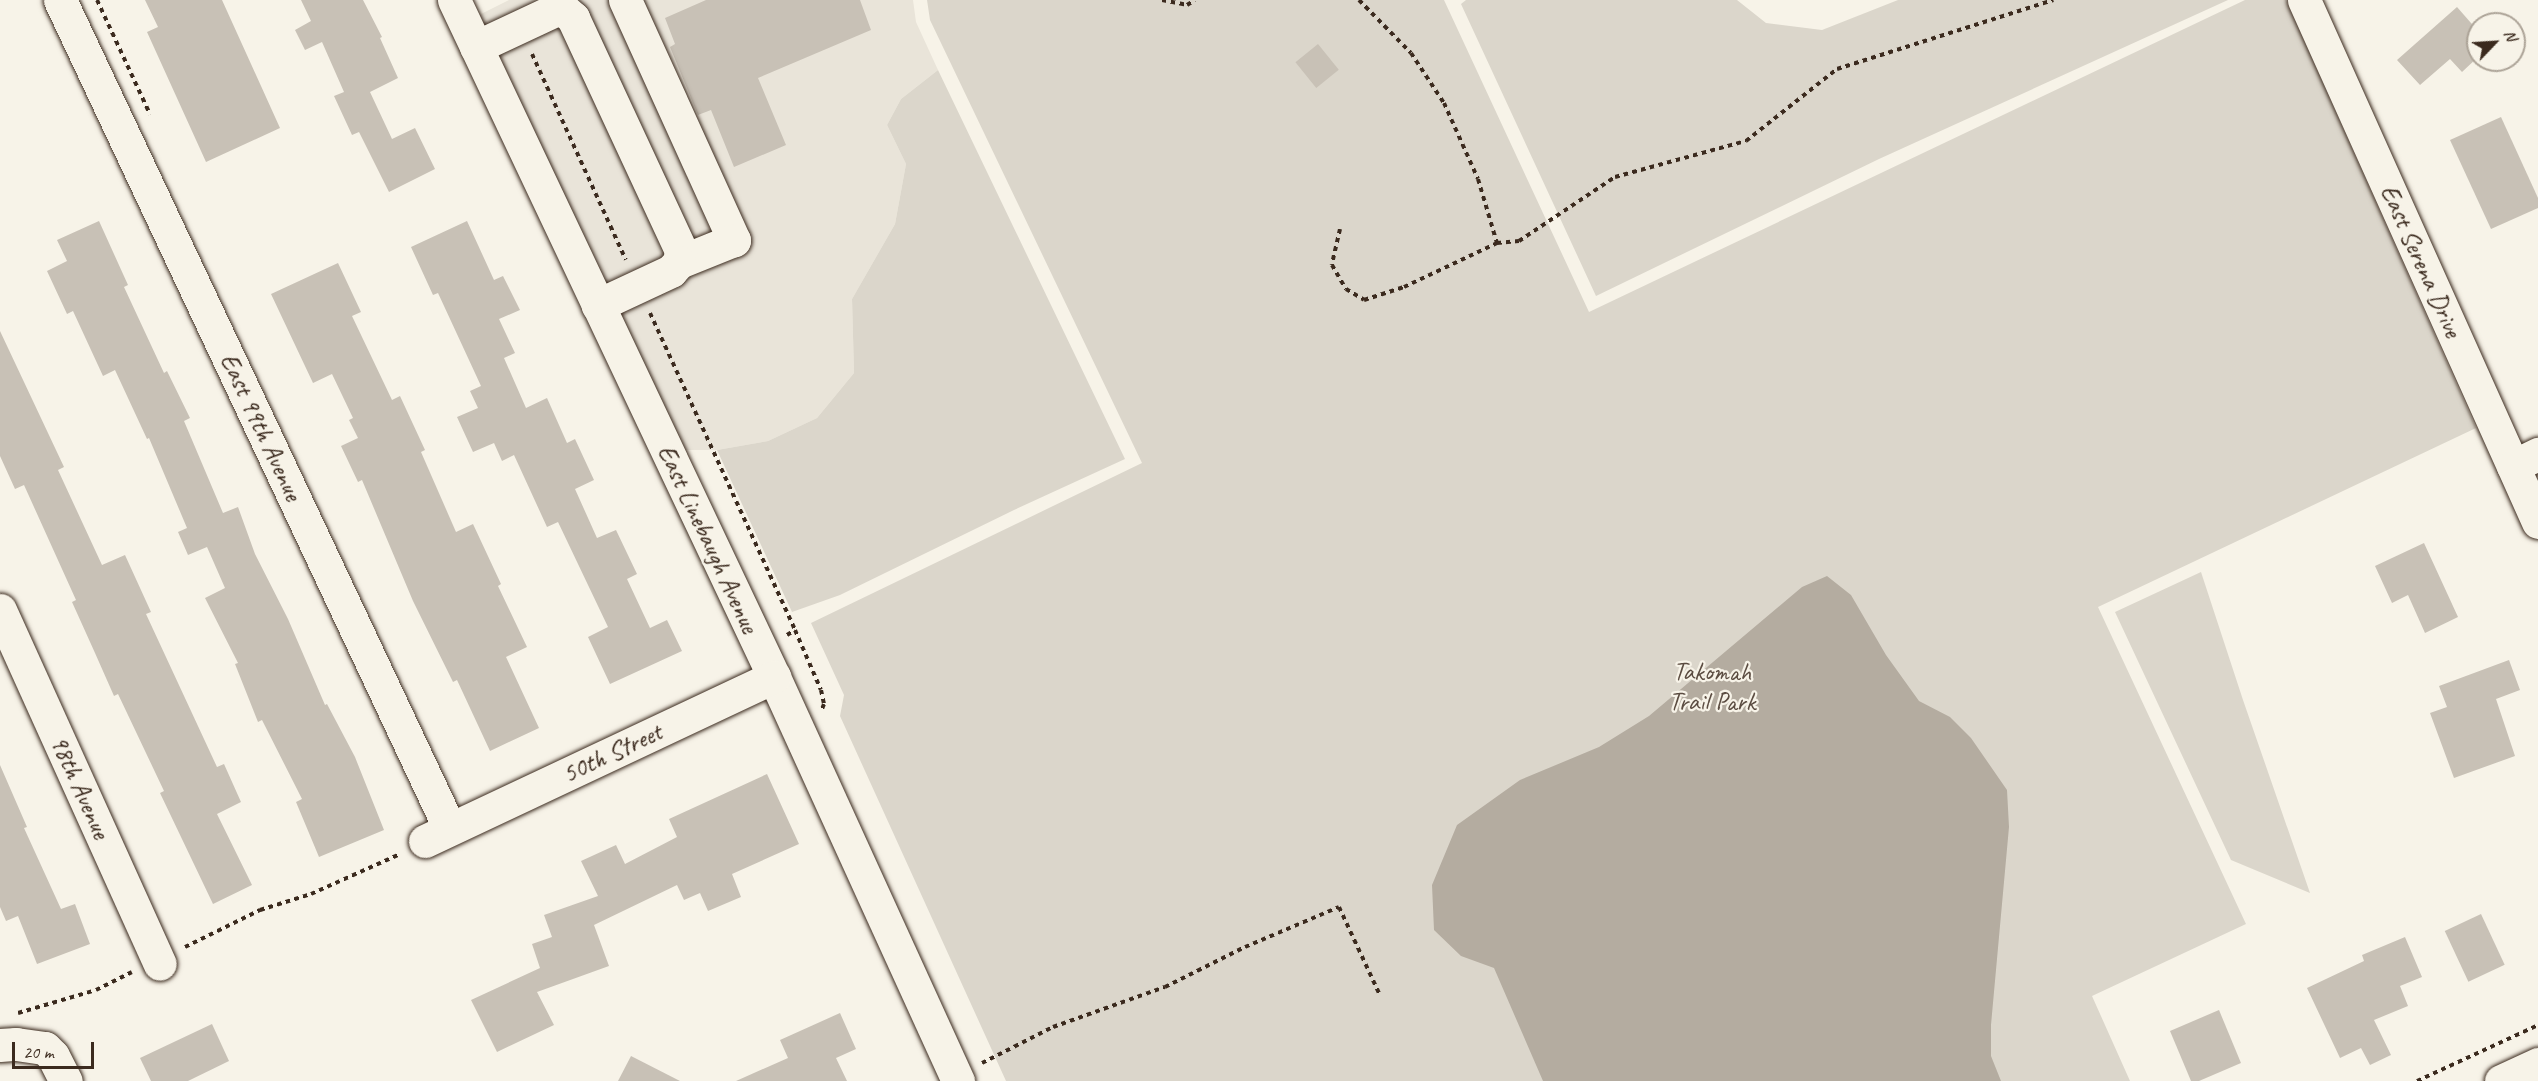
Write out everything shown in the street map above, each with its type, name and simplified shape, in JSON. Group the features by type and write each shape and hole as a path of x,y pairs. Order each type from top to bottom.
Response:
{"street":[{"name":"East 99th Avenue","path":"60,0 437,835"},
{"name":"East Linebaugh Avenue","path":"454,0 760,648 967,1074"},
{"path":"598,305 671,271 679,262 734,240 625,0"},
{"name":"East Serena Drive","path":"2304,0 2525,460 2538,522"},
{"path":"476,47 556,9 576,5 573,18 681,251 679,262"},
{"name":"98th Avenue","path":"0,610 161,960"},
{"name":"50th Street","path":"437,835 774,677"},
{"path":"0,1045 16,1044 45,1048 63,1075"},
{"path":"2501,1081 2538,1064"}],"path":[{"path":"97,0 152,118"},
{"path":"1162,0 1187,5 1195,0"},
{"path":"1359,0 1411,53 1444,103 1478,179 1497,243"},
{"path":"1340,229 1332,265 1346,289 1364,300 1404,287 1497,243 1519,241 1615,177 1746,141 1838,69 2053,0"},
{"path":"519,27 795,630 821,690 824,704 821,713"},
{"path":"760,648 795,630"},
{"path":"11,1015 96,990 125,978 260,910 311,894 437,835"},
{"path":"967,1074 1053,1027 1165,987 1245,947 1339,907 1379,993"},
{"path":"2417,1081 2538,1025"}],"shaded area":[{"path":"509,0 913,0 916,22 938,70 901,99 887,125 906,164 895,224 852,299 854,373 817,418 768,441 717,450 684,450 479,15"},
{"path":"1827,576 1851,595 1886,655 1919,701 1950,717 1971,738 2007,790 2009,827 1991,1025 1991,1056 2001,1081 1543,1081 1494,968 1461,956 1434,930 1432,885 1457,825 1520,780 1599,747 1649,716 1802,587"}],"green space":[{"name":"Takomah Trail Park","path":"927,0 1444,0 1589,312 2245,0 2286,0 2476,428 2098,607 2246,924 2092,996 2130,1081 1006,1081 840,716 844,695 811,623 1142,463 930,20"},
{"path":"1466,0 1737,0 1766,23 1822,30 1898,0 2228,0 1879,159 1596,296 1461,4"},
{"path":"938,70 1125,459 840,595 792,612 717,450 768,441 817,418 854,373 852,299 895,224 906,164 887,125 901,99"},
{"path":"2201,572 2310,893 2231,860 2115,612"}],"building":[{"path":"145,0 222,0 280,128 206,162 147,32 158,27"},
{"path":"301,0 363,0 382,37 380,38 398,78 370,92 392,139 415,128 435,169 389,192 359,132 352,135 334,96 344,92 322,42 305,50 295,30 311,21"},
{"path":"706,0 860,0 871,30 758,78 786,145 734,167 711,110 698,115 670,47 675,44 665,18"},
{"path":"2457,7 2466,17 2466,68 2462,72 2450,59 2420,85 2397,60"},
{"path":"1318,44 1339,70 1316,88 1295,62"},
{"path":"2501,117 2538,198 2538,208 2491,229 2450,140"},
{"path":"99,221 128,285 124,287 164,373 167,371 190,418 184,421 223,513 238,507 255,554 288,619 325,705 327,704 355,757 384,830 319,857 296,802 302,799 262,720 258,722 235,664 238,663 205,598 225,588 207,547 188,555 178,532 187,528 149,438 147,439 115,370 103,376 73,311 67,314 47,271 67,261 57,240"},
{"path":"467,221 494,280 503,276 520,310 499,319 515,353 504,358 526,408 547,398 567,443 575,439 594,480 575,489 597,538 616,530 637,574 627,579 650,628 667,620 682,651 610,684 588,637 608,627 558,522 547,527 514,455 502,461 494,443 473,452 457,417 478,408 470,391 481,386 438,293 433,295 411,247"},
{"path":"338,263 361,312 352,316 392,400 400,396 425,450 421,452 456,532 473,524 501,584 498,586 527,647 506,657 539,728 490,751 457,680 453,682 413,601 362,480 358,482 341,446 358,438 349,420 353,418 332,374 313,383 271,294"},
{"path":"0,331 64,467 58,470 102,565 125,555 151,612 146,614 217,767 224,764 241,802 217,814 252,885 213,904 160,793 164,791 118,694 114,696 72,602 76,600 24,485 15,489 0,456"},
{"path":"2424,543 2458,617 2425,633 2408,595 2392,603 2375,566"},
{"path":"2509,660 2520,690 2496,699 2515,756 2454,778 2430,713 2447,707 2439,686"},
{"path":"0,765 27,827 24,828 61,909 75,904 90,944 37,964 18,916 6,921 0,907"},
{"path":"767,774 799,844 732,874 741,897 708,911 700,893 684,900 677,885 594,925 609,966 537,992 554,1025 497,1052 471,1000 540,968 532,944 552,937 544,915 598,896 581,861 616,845 625,864 677,837 669,819"},
{"path":"2481,914 2505,965 2468,982 2445,931"},
{"path":"2405,937 2422,977 2400,986 2408,1006 2374,1020 2391,1055 2370,1065 2361,1048 2340,1058 2307,988 2364,961 2362,955"},
{"path":"2219,1010 2241,1063 2199,1081 2191,1081 2170,1031"},
{"path":"840,1013 856,1049 836,1058 847,1081 736,1081 788,1058 780,1040"},
{"path":"212,1024 229,1061 188,1081 151,1081 140,1058"},
{"path":"631,1056 680,1081 618,1081"}]}
